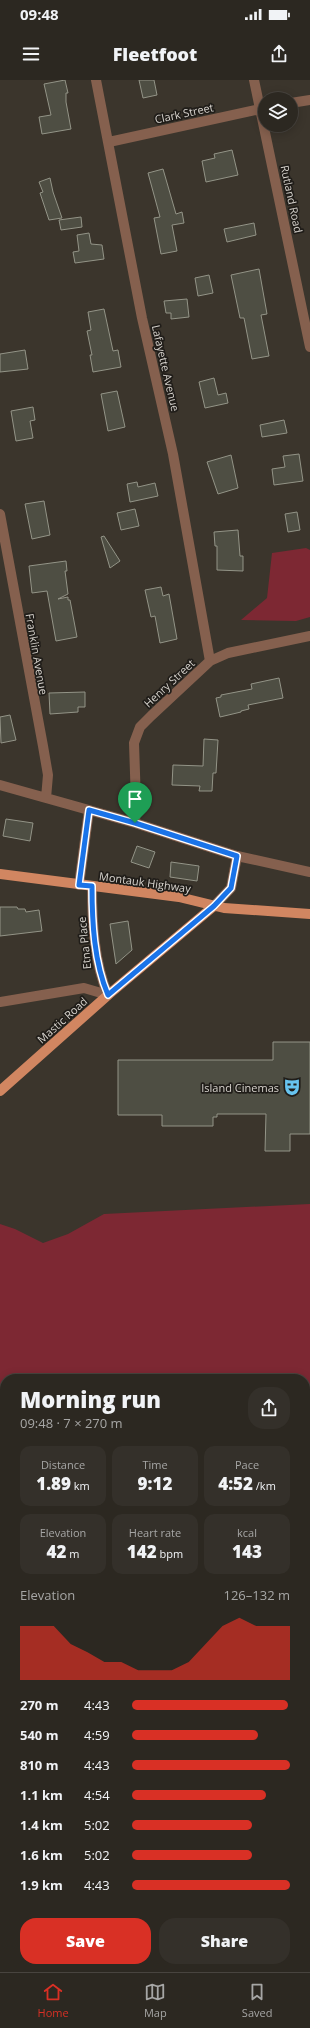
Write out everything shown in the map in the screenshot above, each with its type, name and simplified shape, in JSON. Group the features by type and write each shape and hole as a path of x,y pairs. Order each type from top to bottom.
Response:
{"main road":[{"name":"Montauk Highway","path":"0,874 179,897 214,906 310,914"},
{"name":"Mastic Road","path":"0,1091 108,995 214,906"}],"street":[{"name":"Lafayette Avenue","path":"96,80 142,318 173,454 210,661"},
{"name":"Rutland Road","path":"254,80 258,93"},
{"path":"298,102 310,100"},
{"name":"Clark Street","path":"109,142 258,110"},
{"name":"Rutland Road","path":"268,132 310,347"},
{"name":"Franklin Avenue","path":"0,514 48,774 46,798"},
{"name":"Henry Street","path":"135,823 136,782 134,743 140,727 210,661 228,653 310,636"},
{"path":"0,786 135,823 237,856 310,872"},
{"path":"79,885 89,810"},
{"path":"214,906 231,888 237,856"},
{"name":"Etna Place","path":"92,886 92,906 100,975 108,995"},
{"path":"0,1002 84,988 108,995"}],"shaded area":[{"path":"306,548 310,550 310,617 296,621 241,620 267,598 272,553"},
{"path":"310,1204 310,1374 0,1374 0,1224 15,1229 43,1243 68,1234 104,1214"}],"building":[{"path":"65,80 68,93 66,93 66,102 71,129 42,134 39,117 51,115 44,84"},
{"path":"139,80 154,80 157,95 143,98"},
{"path":"232,150 238,175 206,182 202,161 215,158 214,154"},
{"path":"163,169 176,214 182,212 184,223 172,225 177,251 161,254 154,218 160,217 148,173"},
{"path":"50,178 62,218 49,220 40,193 43,192 39,182"},
{"path":"81,217 82,227 61,230 59,220"},
{"path":"254,223 256,235 227,242 224,229"},
{"path":"89,233 91,244 102,245 104,259 75,263 73,252 79,251 77,235"},
{"path":"259,269 267,314 261,315 269,356 252,359 244,318 240,318 231,275"},
{"path":"209,275 213,293 198,296 195,278"},
{"path":"187,299 189,317 171,319 171,313 166,313 164,301"},
{"path":"104,309 113,351 118,350 121,367 93,372 90,355 92,355 87,331 91,330 88,312"},
{"path":"25,350 28,369 0,372 0,354"},
{"path":"214,378 218,395 226,393 228,403 205,408 199,382"},
{"path":"117,391 125,427 108,431 101,394"},
{"path":"33,407 35,420 30,421 33,438 16,441 11,411"},
{"path":"284,420 287,433 262,437 260,425"},
{"path":"299,454 303,481 274,485 272,469 285,467 283,456"},
{"path":"231,455 238,488 218,494 207,462"},
{"path":"137,482 138,487 155,483 158,496 130,502 127,484"},
{"path":"44,501 50,535 32,539 25,504"},
{"path":"135,509 139,526 121,530 117,513"},
{"path":"297,512 300,530 288,532 285,514"},
{"path":"238,530 240,556 243,556 243,571 217,570 217,546 215,546 214,532"},
{"path":"104,536 120,561 110,568 101,537"},
{"path":"66,561 67,571 65,571 68,594 58,599 68,597 68,600 70,600 77,637 56,641 47,591 32,593 29,566"},
{"path":"161,587 163,596 169,594 177,639 160,643 155,616 151,617 145,590"},
{"path":"279,678 283,698 248,705 249,709 220,717 216,698 221,697 221,695 252,689 251,684"},
{"path":"85,692 85,707 78,707 78,712 50,714 49,693"},
{"path":"10,715 16,740 1,743 0,717"},
{"path":"204,739 218,740 216,773 213,773 212,791 199,791 200,786 172,785 173,765 203,766"},
{"path":"6,819 33,823 30,841 3,836"},
{"path":"137,846 155,852 149,868 131,862"},
{"path":"171,862 199,866 197,881 170,877"},
{"path":"0,907 17,907 18,909 25,909 26,912 39,910 42,931 0,936"},
{"path":"128,921 132,950 116,964 110,924"},
{"path":"273,1042 310,1042 310,1134 290,1134 290,1151 265,1151 266,1114 217,1114 217,1117 213,1117 213,1126 162,1126 162,1115 118,1115 118,1060 273,1060"}],"place":[{"name":"Island Cinemas","path":"292,1087"}],"route":[{"path":"89,810 135,823 237,856 231,888 214,906 108,995 100,975 92,906 92,886 79,885 89,810"}]}
